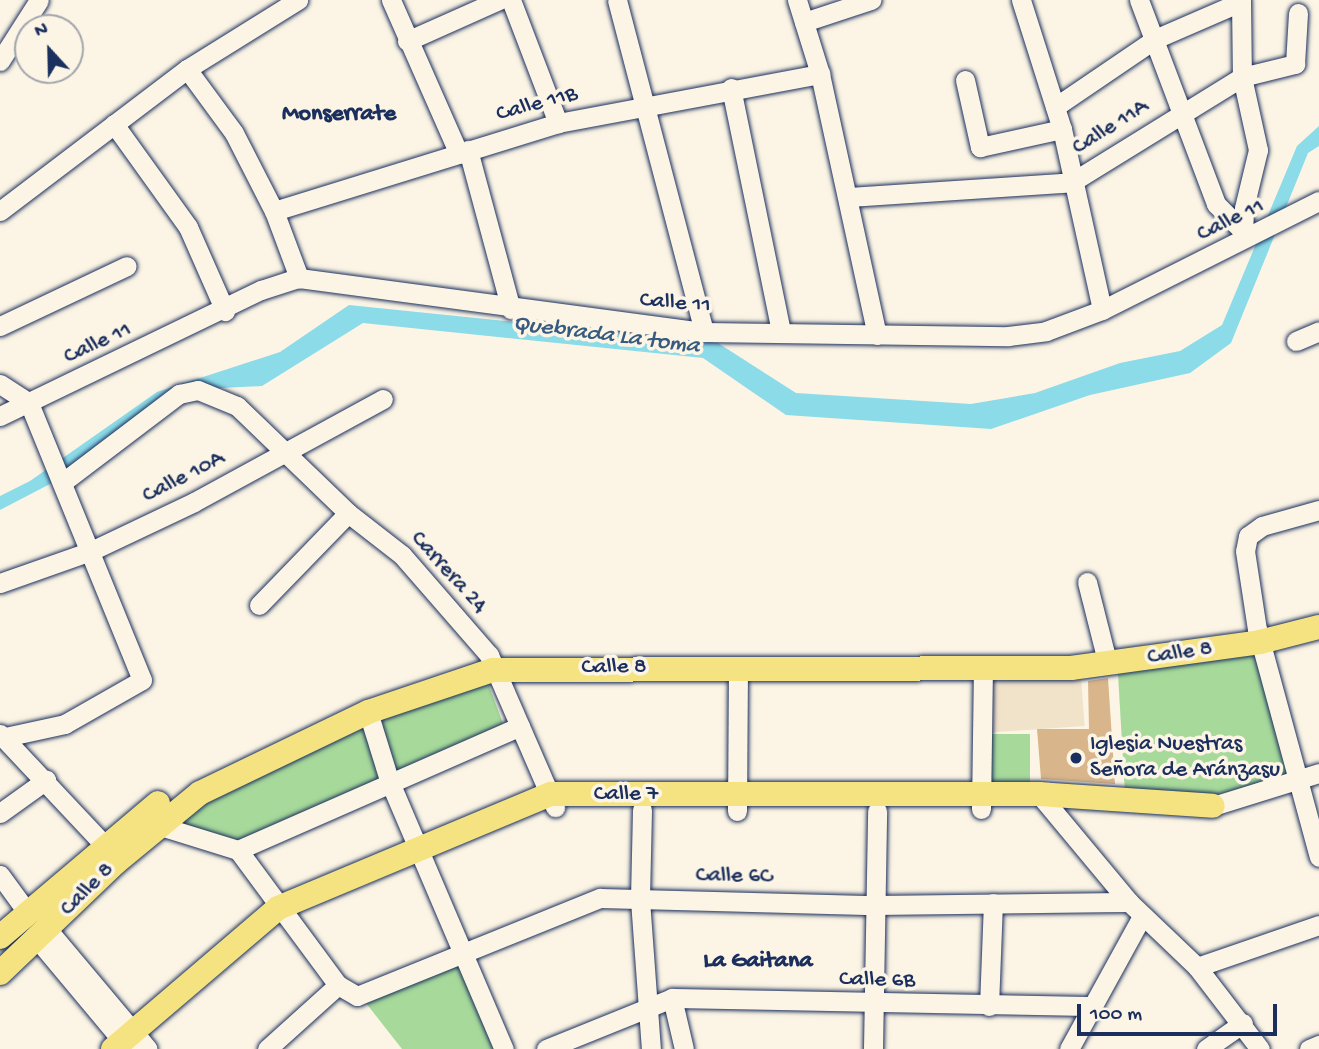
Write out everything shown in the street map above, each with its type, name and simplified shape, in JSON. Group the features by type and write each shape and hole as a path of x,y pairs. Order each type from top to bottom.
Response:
{"main road":[{"name":"Calle 8","path":"0,973 157,825 231,776 368,712 491,662 983,672 1111,664 1258,636 1319,613"},
{"name":"Calle 8","path":"0,937 164,798 226,763 353,705 491,662 735,650 984,657 1105,653 1319,627"},
{"name":"Calle 7","path":"553,801 642,810 737,803 877,811 981,802"},
{"name":"Calle 7","path":"131,1044 282,913 422,852 553,801 1044,802 1191,814 1213,806"}],"street":[{"path":"0,61 39,0"},
{"path":"0,211 187,69 298,0"},
{"path":"391,0 407,41 464,152 511,309"},
{"path":"407,41 499,0"},
{"path":"512,0 558,123"},
{"path":"617,0 647,103 704,332"},
{"path":"797,0 820,74 877,335"},
{"path":"804,22 871,0"},
{"path":"1021,0 1062,129 1102,310"},
{"path":"1139,0 1185,111 1216,204 1245,238"},
{"path":"1055,107 1155,39 1241,1 1242,78 1258,150 1245,238"},
{"name":"Calle 11A","path":"849,197 1072,182 1242,78 1295,64 1298,13"},
{"path":"187,69 234,133 274,211 299,278"},
{"name":"Calle 11B","path":"274,211 558,123 647,103 820,74"},
{"path":"965,80 980,147 1062,129"},
{"path":"730,88 781,332"},
{"path":"114,124 188,227 225,311"},
{"name":"Calle 11","path":"0,416 225,311 261,289 299,278 511,309 704,332 877,335 1046,331 1102,310 1245,238 1281,225 1319,201"},
{"path":"0,326 127,266"},
{"path":"1296,341 1319,331"},
{"path":"0,384 29,403 142,680 65,724 1,737"},
{"name":"Carrera 24","path":"60,475 179,394 211,394 237,406 288,452 348,513 402,555 491,662 553,801"},
{"name":"Calle 10A","path":"0,583 91,551 288,452 383,399"},
{"path":"1319,510 1262,526 1248,536 1245,551 1258,636 1319,857"},
{"path":"259,605 348,513"},
{"path":"1087,582 1105,653"},
{"path":"737,803 738,666"},
{"path":"981,802 983,672"},
{"path":"368,712 389,780 464,950 504,1049"},
{"path":"237,850 389,780 520,726"},
{"path":"1,737 46,780 106,846"},
{"name":"Calle 7","path":"1213,806 1319,773"},
{"path":"0,813 46,780"},
{"path":"1044,802 1136,909 1197,967 1243,1023 1260,1049"},
{"path":"642,810 640,900 645,1008 650,1049"},
{"path":"873,1049 877,811"},
{"path":"157,825 237,850 338,985 271,1048"},
{"path":"0,875 27,912"},
{"name":"Calle 6C","path":"338,985 357,996 464,950 600,898 1136,909"},
{"path":"989,1006 993,904"},
{"path":"1069,1049 1136,909"},
{"path":"1197,967 1319,925"},
{"path":"42,935 131,1044"},
{"path":"672,998 684,1049"},
{"name":"Calle 6B","path":"547,1049 672,998 873,1006 1091,1006"},
{"path":"1206,1049 1243,1023"},
{"path":"1309,1049 1319,1045"}],"shaded area":[{"path":"1081,675 1085,726 992,732 988,681"}],"green space":[{"path":"1256,651 1288,775 1209,797 1125,794 1118,674"},
{"path":"486,678 504,726 240,842 175,823 181,814 370,720"},
{"path":"987,734 1030,734 1030,790 987,790"},
{"path":"464,955 501,1049 402,1049 362,998"}],"water":[{"name":"Quebrada La toma","path":"1319,126 1319,146 1308,153 1231,343 1190,373 1090,395 991,429 786,415 703,358 363,323 262,386 182,390 50,484 0,510 0,496 30,481 157,392 280,352 349,305 718,343 796,393 971,404 1035,393 1120,363 1180,351 1222,325 1297,146"}],"building":[{"name":"Iglesia Nuestras Señora de Aránzasu","path":"1108,678 1115,784 1041,779 1037,729 1089,729 1088,681"}],"place":[{"name":"Iglesia Nuestras Señora de Aránzasu","path":"1076,758"}],"district":[{"name":"Monserrate","path":"339,115"},
{"name":"La Gaitana","path":"758,962"}]}
